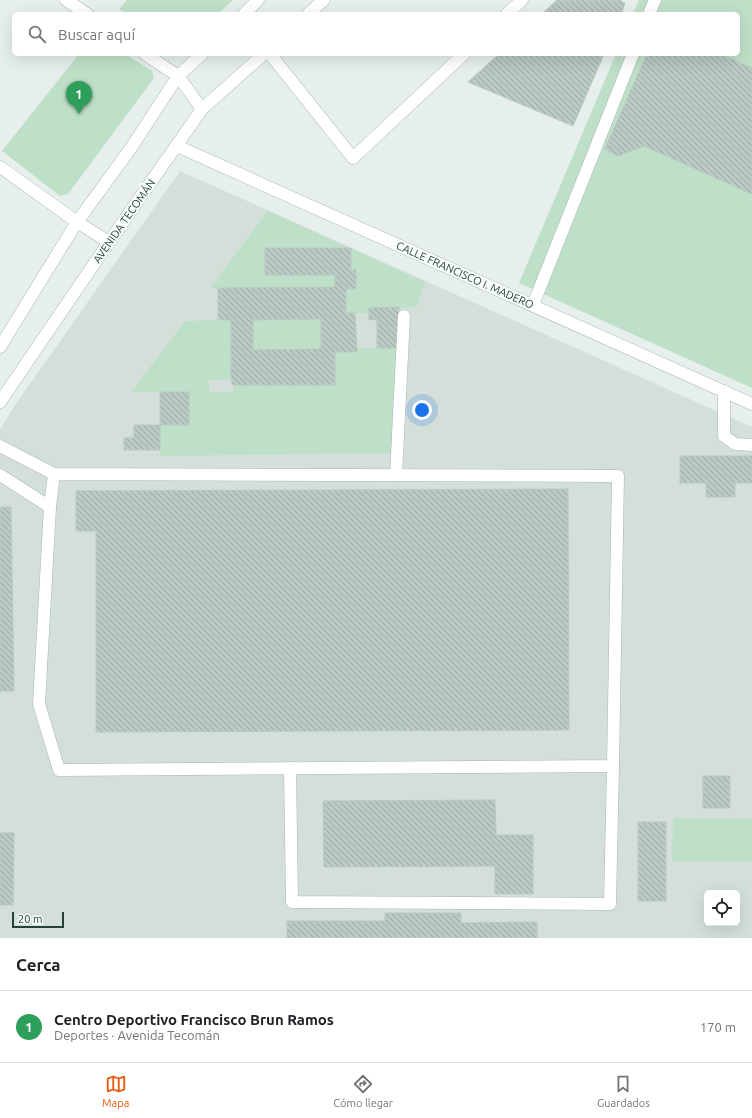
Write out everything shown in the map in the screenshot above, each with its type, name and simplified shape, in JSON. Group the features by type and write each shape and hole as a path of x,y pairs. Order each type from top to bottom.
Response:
{"street":[{"path":"66,0 84,12"},
{"path":"246,12 258,0"},
{"path":"310,12 324,0"},
{"path":"509,12 522,0"},
{"path":"650,12 654,0"},
{"path":"148,56 178,76 202,109"},
{"path":"0,347 77,222 130,148 178,76 200,56"},
{"name":"AVENIDA TECOMÁN","path":"0,402 202,109 262,56"},
{"path":"272,56 353,158 462,56"},
{"path":"532,305 632,56"},
{"name":"CALLE FRANCISCO I. MADERO","path":"177,146 752,404"},
{"path":"0,167 77,222 109,242"},
{"path":"396,475 404,316"},
{"path":"724,391 724,436 735,444 752,445"},
{"path":"0,446 54,474 618,476 610,904 292,902 290,768"},
{"path":"54,474 50,507 39,704 59,770 613,766"},
{"path":"0,475 50,507"}],"shaded area":[{"path":"180,171 752,427 752,938 0,938 0,430 13,408"}],"green space":[{"path":"127,0 233,0 220,12 124,12 119,9"},
{"path":"639,0 752,0 752,388 519,283 615,56 740,56 740,12 634,12"},
{"path":"77,56 128,56 152,71 154,78 68,194 60,196 2,151"},
{"path":"268,211 350,248 265,249 266,275 335,275 335,287 210,288"},
{"path":"351,249 425,282 417,307 369,308 369,313 346,313 346,289 356,289 356,270 351,270"},
{"path":"321,319 321,349 253,350 253,320"},
{"path":"231,320 231,380 209,380 209,392 233,392 233,385 335,385 335,352 356,352 357,348 397,348 393,453 160,456 160,425 189,425 189,392 131,392 185,321"},
{"path":"673,818 752,819 752,862 672,861"}],"building":[{"path":"557,0 619,0 625,3 622,12 544,12"},
{"path":"497,56 603,56 573,126 468,82"},
{"path":"646,56 725,56 752,68 752,194 644,146 618,156 605,149"},
{"path":"265,248 351,248 351,270 356,270 356,289 346,289 346,313 355,313 357,352 335,352 335,385 233,385 231,380 231,320 218,320 218,288 335,287 335,275 265,275","holes":["321,319 321,349 253,350 253,320"]},
{"path":"399,307 397,348 377,348 377,319 369,320 369,308"},
{"path":"160,392 189,392 189,425 160,425"},
{"path":"134,425 160,425 160,450 124,450 124,438 134,438"},
{"path":"680,456 752,456 752,483 735,483 735,497 706,497 706,483 680,483"},
{"path":"568,489 569,730 96,732 96,531 76,531 76,491"},
{"path":"0,507 11,507 14,691 0,691"},
{"path":"703,776 730,776 730,808 703,808"},
{"path":"495,800 496,835 533,835 533,894 495,894 495,866 324,867 323,801"},
{"path":"638,822 666,822 666,901 638,901"},
{"path":"0,833 14,833 13,905 0,905"},
{"path":"385,913 461,913 461,923 537,922 537,938 287,938 287,921 385,921"}],"place":[{"name":"Centro Deportivo Francisco Brun Ramos","path":"79,114"}]}
